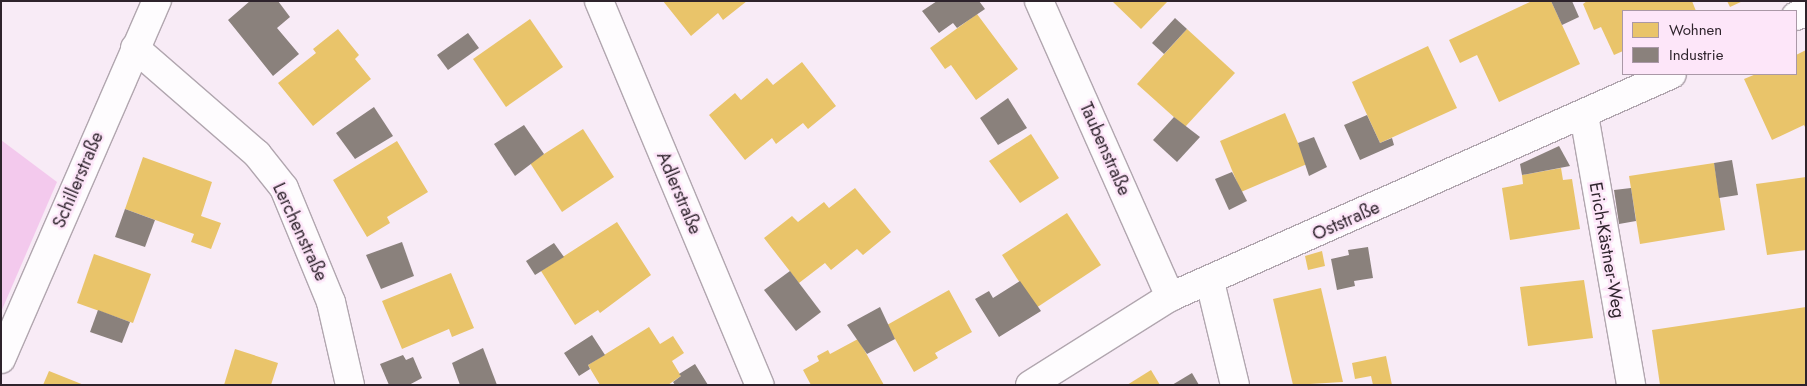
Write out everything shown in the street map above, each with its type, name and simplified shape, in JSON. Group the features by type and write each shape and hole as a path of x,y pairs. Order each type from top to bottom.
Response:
{"street":[{"name":"Schillerstraße","path":"1,359 157,1"},
{"name":"Adlerstraße","path":"598,1 760,385"},
{"name":"Taubenstraße","path":"1039,1 1170,297"},
{"name":"Lerchenstraße","path":"135,48 257,154 284,188 331,302 350,385"},
{"name":"Oststraße","path":"1030,385 1170,297 1210,282 1670,75"},
{"name":"Erich-Kästner-Weg","path":"1584,115 1631,385"},
{"path":"1210,282 1234,385"}],"shaded area":[{"path":"1,140 57,182 1,312"}],"building: Wohnen":[{"path":"663,1 747,1 723,20 718,13 691,36"},
{"path":"1112,1 1168,1 1141,29"},
{"path":"1532,1 1551,1 1580,64 1499,102 1477,55 1460,63 1449,40"},
{"path":"1587,1 1692,1 1696,10 1622,10 1622,51 1614,55 1601,27 1594,30 1583,4"},
{"path":"1727,1 1743,1 1730,7"},
{"path":"977,14 1018,69 976,100 951,65 945,69 930,48"},
{"path":"530,19 563,67 506,107 473,59"},
{"path":"338,29 359,55 355,59 371,79 313,126 278,83 316,53 313,49"},
{"path":"1187,29 1235,73 1185,127 1137,84"},
{"path":"1428,46 1457,108 1380,143 1352,82"},
{"path":"1806,50 1806,129 1804,125 1772,140 1744,79 1754,75 1797,75 1797,54"},
{"path":"802,62 836,106 808,129 803,123 776,144 772,138 745,160 709,115 735,93 741,100 767,78 773,85"},
{"path":"1285,113 1307,164 1241,192 1220,141"},
{"path":"583,129 614,177 562,212 530,163"},
{"path":"1031,134 1059,178 1020,203 989,161"},
{"path":"397,141 428,192 387,217 390,223 367,237 333,180"},
{"path":"143,157 212,182 201,216 221,223 211,249 191,242 194,234 125,209"},
{"path":"1714,163 1725,230 1640,244 1629,176"},
{"path":"1561,168 1563,180 1572,179 1580,229 1510,240 1502,188 1523,184 1522,175"},
{"path":"1806,177 1806,250 1767,255 1756,184"},
{"path":"855,188 891,232 863,255 857,249 831,270 825,263 799,283 764,238 792,216 798,222 824,202 829,208"},
{"path":"1067,213 1101,265 1036,308 1002,255"},
{"path":"617,222 651,275 600,313 598,310 575,325 541,271"},
{"path":"1322,251 1325,266 1308,270 1305,256"},
{"path":"94,254 151,274 133,323 77,303"},
{"path":"451,273 474,328 452,337 449,329 402,349 382,301"},
{"path":"1584,280 1593,338 1528,346 1520,287"},
{"path":"1321,288 1343,382 1293,385 1273,299"},
{"path":"949,290 972,332 935,353 938,358 914,372 887,325"},
{"path":"1806,307 1806,385 1660,385 1652,330"},
{"path":"649,327 660,344 673,336 684,353 672,361 681,376 668,385 600,385 588,365"},
{"path":"858,339 884,385 811,385 803,370 819,361 817,356 828,350 830,354"},
{"path":"235,349 278,363 271,385 224,385"},
{"path":"1386,356 1392,385 1373,385 1371,376 1355,379 1352,363"},
{"path":"1151,370 1160,385 1127,385"},
{"path":"49,371 84,385 43,385"}],"building: Industrie":[{"path":"250,1 278,1 290,17 277,28 299,54 273,76 228,20"},
{"path":"937,1 979,1 985,9 957,28 953,23 939,33 922,11"},
{"path":"1551,1 1572,1 1579,17 1562,25"},
{"path":"1175,18 1187,29 1164,54 1152,43"},
{"path":"468,33 479,48 448,70 437,55"},
{"path":"1008,98 1027,128 998,145 980,118"},
{"path":"374,107 393,136 355,159 336,133"},
{"path":"1367,115 1380,143 1392,138 1394,145 1360,160 1344,125"},
{"path":"1174,117 1200,137 1177,162 1153,140"},
{"path":"524,125 544,154 515,176 494,144"},
{"path":"1314,137 1327,167 1309,176 1298,143"},
{"path":"1559,146 1570,166 1522,175 1520,164"},
{"path":"1732,160 1738,195 1719,198 1714,163"},
{"path":"1232,172 1247,201 1229,210 1215,179"},
{"path":"1631,188 1636,221 1619,224 1614,190"},
{"path":"125,209 155,220 145,247 115,237"},
{"path":"402,242 414,276 381,289 366,255"},
{"path":"554,243 564,257 535,275 526,261"},
{"path":"1368,247 1373,278 1354,281 1355,286 1337,290 1331,259 1349,255 1348,250"},
{"path":"790,271 821,312 796,331 764,290"},
{"path":"1020,281 1041,311 999,337 975,299 989,291 993,298"},
{"path":"880,307 895,339 867,354 847,325"},
{"path":"98,310 130,322 122,343 90,332"},
{"path":"592,335 605,355 588,365 590,369 579,376 564,353"},
{"path":"483,348 497,385 460,385 452,363"},
{"path":"403,355 406,360 413,357 422,378 409,385 389,385 380,364"},
{"path":"695,364 708,385 675,385 673,382 681,376 679,374"},
{"path":"1192,373 1199,385 1172,385"}]}
